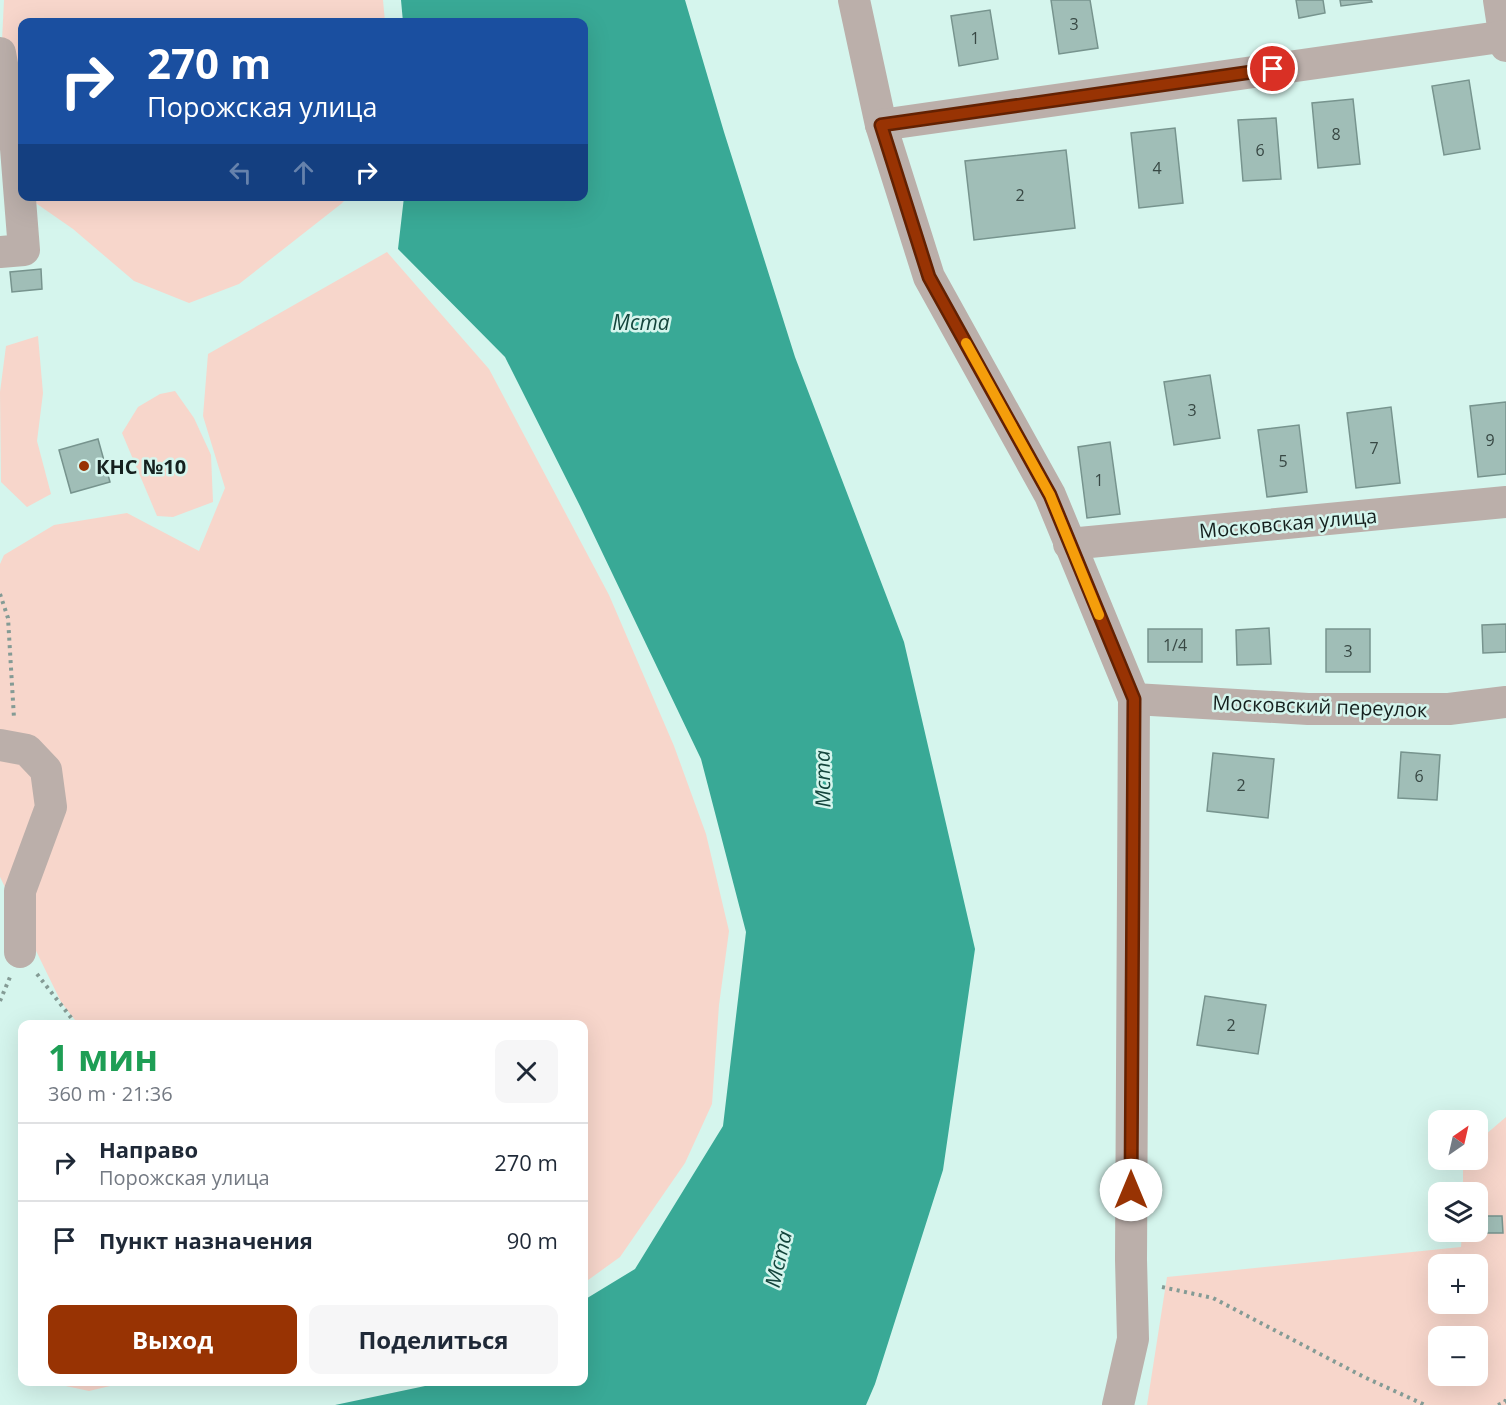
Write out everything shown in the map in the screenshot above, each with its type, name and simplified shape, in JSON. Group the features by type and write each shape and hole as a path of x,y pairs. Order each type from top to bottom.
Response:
{"street":[{"path":"854,0 881,125 929,277 1050,495 1134,699 1131,1284 1133,1339 1118,1405"},
{"path":"881,125 1505,40 1499,0"},
{"path":"0,53 15,136 12,251"},
{"name":"Московская улица","path":"1069,544 1506,502"},
{"name":"Московский переулок","path":"1134,699 1308,709 1449,709 1506,702"},
{"path":"8,747 27,750 46,770 51,807 20,891 20,952"}],"path":[{"path":"0,594 8,618 8,747"},
{"path":"20,952 73,1020"},
{"path":"1131,1284 1166,1287 1213,1298 1364,1377 1425,1405"},
{"path":"1498,1405 1506,1399"}],"shaded area":[{"path":"4,0 383,0 385,18 18,18 18,161 0,81"},
{"path":"33,201 344,201 239,284 189,303 134,281 73,229"},
{"path":"387,252 489,369 609,595 674,746 706,834 729,931 719,1005 712,1104 685,1163 620,1257 588,1280 588,1020 75,1020 61,1002 0,877 0,564 4,555 54,525 127,513 199,551 225,488 203,416 208,354"},
{"path":"38,336 43,393 37,441 51,494 27,507 1,482 0,392 6,346"},
{"path":"175,391 194,418 211,455 213,502 173,517 157,516 122,433 138,407 160,394"},
{"path":"1506,1117 1506,1405 1147,1405 1167,1277 1461,1247 1461,1242 1488,1242 1488,1182 1463,1182 1463,1170 1488,1170 1488,1132"},
{"path":"66,1386 110,1386 89,1391"}],"water":[{"name":"Мста","path":"401,0 685,0 795,357 904,642 975,949 943,1170 875,1384 866,1405 335,1405 425,1386 588,1386 588,1298 635,1269 723,1126 746,932 701,759 580,506 505,357 398,249 404,201 588,201 588,18 403,18"}],"building":[{"path":"1051,0 1090,0 1098,48 1059,54"},
{"path":"1296,0 1323,0 1325,13 1299,18"},
{"path":"1340,0 1371,0 1372,2 1341,6"},
{"path":"990,10 998,59 959,66 951,16"},
{"path":"1469,80 1480,149 1444,155 1432,86"},
{"path":"1353,99 1360,164 1318,168 1312,103"},
{"path":"1276,118 1281,179 1243,181 1238,120"},
{"path":"1175,128 1183,203 1139,208 1131,133"},
{"path":"1066,150 1075,228 974,240 965,161"},
{"path":"41,269 42,289 12,292 10,272"},
{"path":"1210,375 1220,438 1174,445 1164,382"},
{"path":"1506,402 1506,474 1478,477 1470,406"},
{"path":"1391,407 1400,483 1356,488 1347,413"},
{"path":"1299,425 1307,492 1267,497 1258,430"},
{"name":"КНС №10","path":"98,439 110,482 71,493 59,450"},
{"path":"1110,442 1120,514 1087,518 1078,447"},
{"path":"1506,624 1506,652 1483,653 1482,625"},
{"path":"1269,628 1271,664 1237,665 1236,630"},
{"path":"1148,629 1202,629 1202,662 1148,662"},
{"path":"1326,629 1370,629 1370,672 1326,672"},
{"path":"1401,752 1440,755 1437,800 1398,798"},
{"path":"1213,753 1274,759 1268,818 1207,811"},
{"path":"1205,996 1266,1005 1258,1054 1197,1045"},
{"path":"1488,1216 1502,1216 1503,1233 1488,1233"}],"slow traffic":[{"path":"966,343 1050,495 1099,615"}],"place":[{"name":"КНС №10","path":"84,466"}],"route":[{"path":"1131,1190 1134,699 1050,495 929,277 881,125 1273,69"}]}
